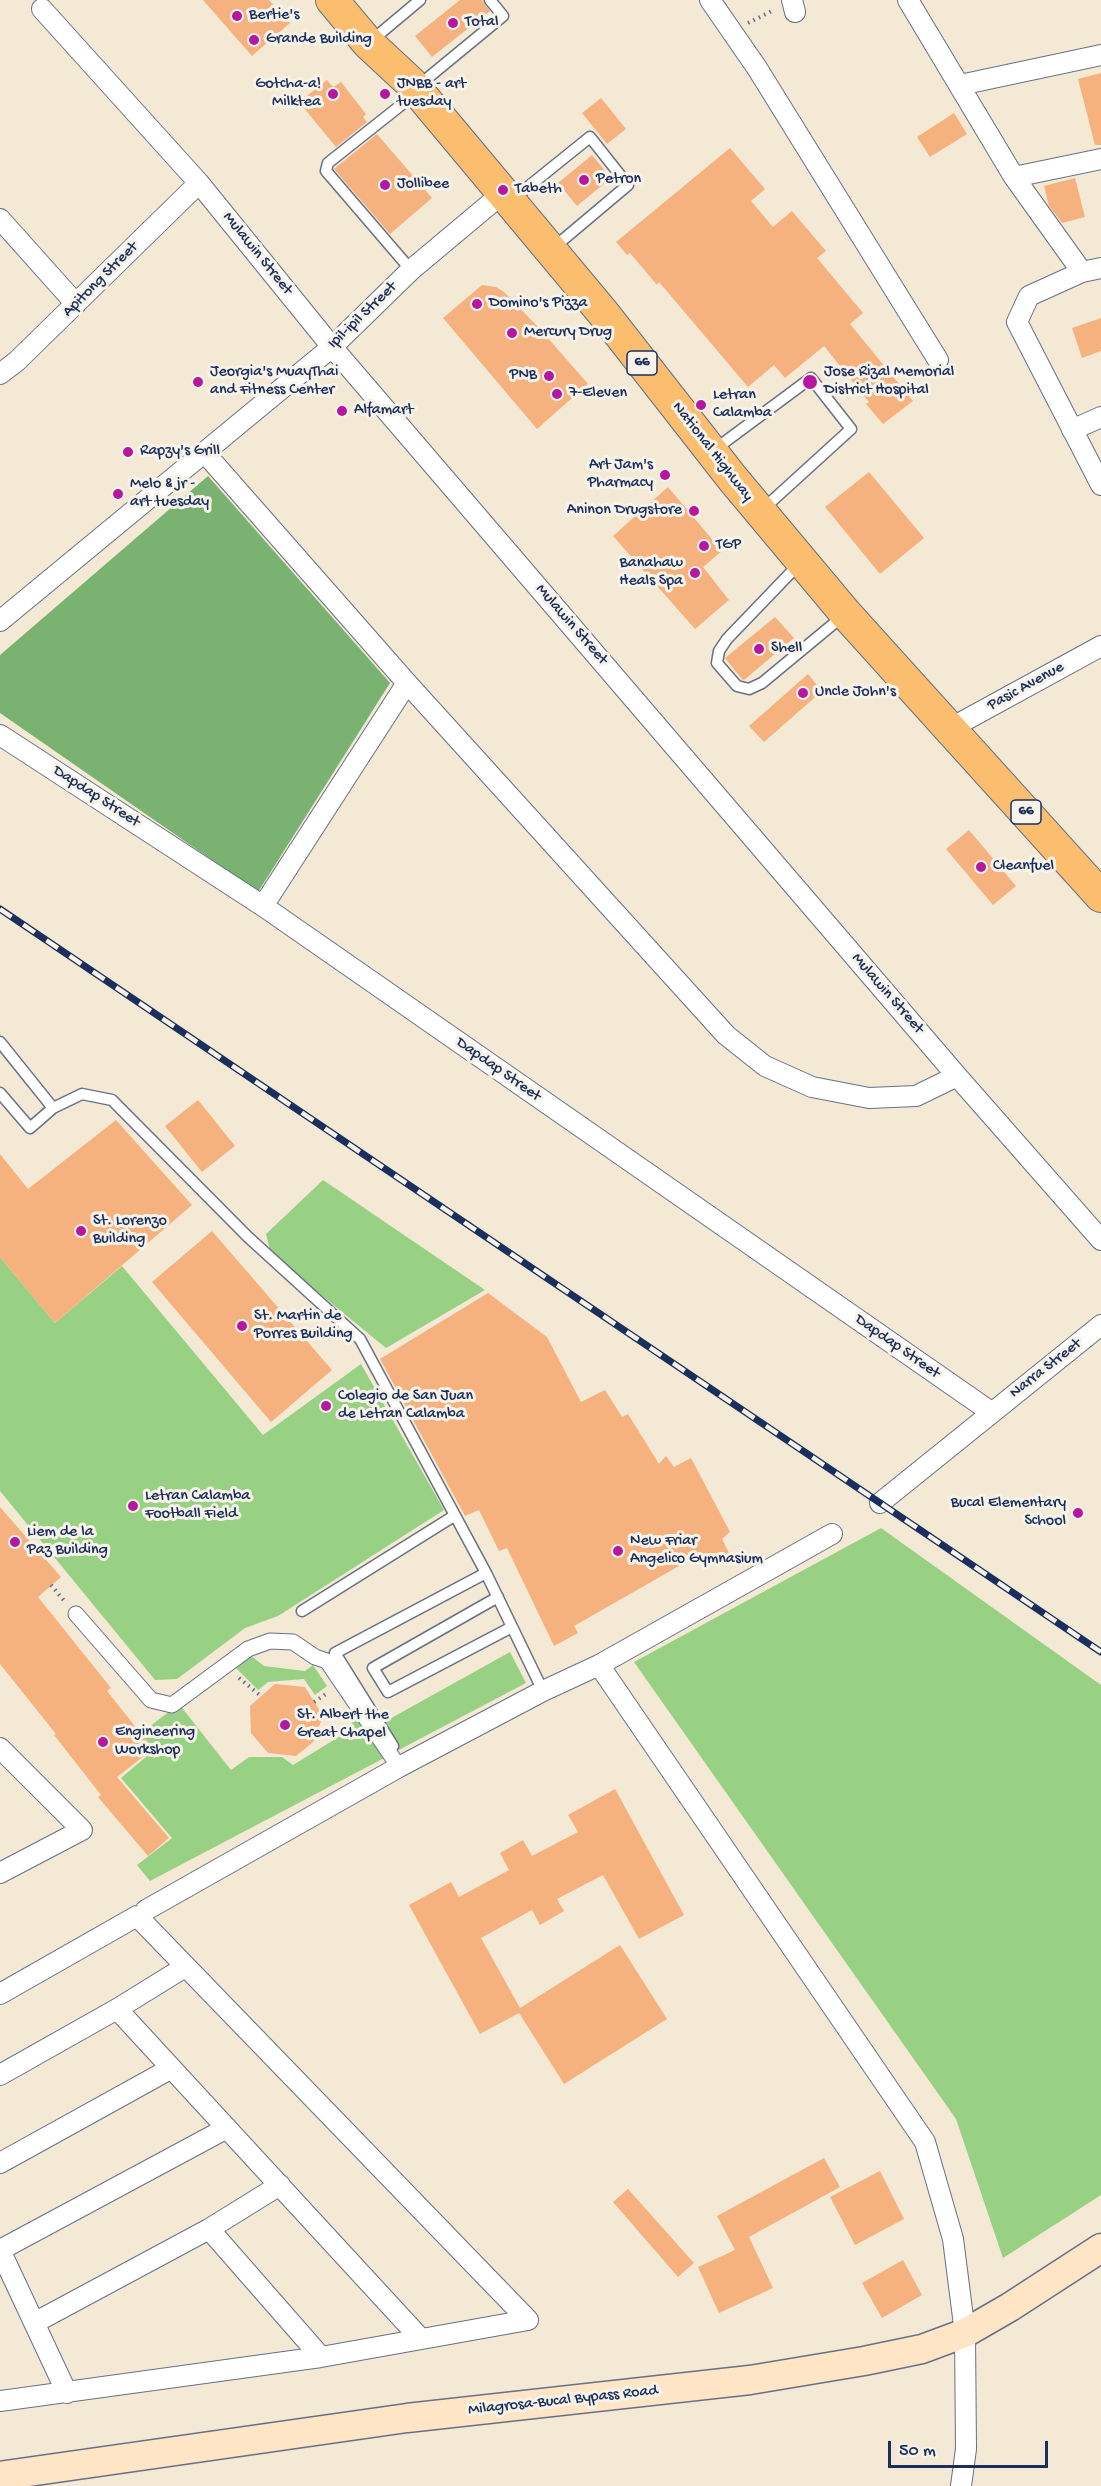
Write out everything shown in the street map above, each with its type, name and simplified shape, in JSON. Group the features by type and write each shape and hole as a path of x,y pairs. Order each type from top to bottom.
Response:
{"main road":[{"name":"National Highway","path":"332,0 368,43 416,90 507,197 801,562 1101,897"},
{"name":"Milagrosa-Bucal Bypass Road","path":"0,2476 407,2418 750,2380 922,2349 965,2333 1010,2307 1101,2248"}],"street":[{"path":"710,0 938,360"},
{"path":"908,0 1014,177 1092,270 1029,296 1017,322 1101,485"},
{"name":"Mulawin Street","path":"42,9 199,183 332,347 957,1076 1101,1240"},
{"path":"960,85 1101,55"},
{"path":"1014,177 1101,159"},
{"name":"Apitong Street","path":"0,374 17,361 199,183"},
{"name":"Ipil-ipil Street","path":"0,621 332,347 411,270 507,197"},
{"path":"0,219 76,304"},
{"path":"1072,430 1101,417"},
{"path":"204,452 407,683 726,1035 765,1066 813,1086 869,1098 915,1096 957,1076"},
{"name":"Pasic Avenue","path":"951,728 1101,646"},
{"path":"262,906 407,683"},
{"name":"Dapdap Street","path":"0,735 262,906 991,1412"},
{"name":"Narra Street","path":"880,1503 1101,1325"},
{"path":"146,1910 402,1765 543,1691 599,1665 832,1533"},
{"path":"76,1614 151,1700 172,1705 248,1649 270,1641 293,1642 315,1657 327,1660 402,1765"},
{"path":"599,1665 925,2142 953,2239 965,2333 966,2449 961,2486"},
{"path":"0,1748 82,1830 0,1873"},
{"path":"0,1994 137,1916 528,2320 321,2357 0,2401"},
{"path":"0,2075 117,2009 185,1967"},
{"path":"117,2009 421,2339"},
{"path":"0,2163 170,2069"},
{"path":"67,2393 0,2250 227,2128"},
{"path":"34,2323 209,2229 280,2185"},
{"path":"209,2229 321,2357"}],"lane":[{"path":"368,43 420,0"},
{"path":"411,270 326,171 328,163 503,16 490,0"},
{"path":"507,197 590,137 628,185 550,250"},
{"path":"712,451 811,378 845,421 851,429 760,512"},
{"path":"801,562 727,639 718,651 717,663 737,686 749,689 762,683 846,614"},
{"path":"0,1042 53,1108"},
{"path":"0,1093 30,1128 53,1108 82,1094 112,1100 233,1222 360,1339 498,1597 543,1691"},
{"path":"302,1611 454,1516"},
{"path":"402,1765 335,1653 486,1574"},
{"path":"498,1597 373,1668 388,1692 512,1627"}],"path":[{"path":"731,31 793,5"},
{"path":"225,1666 261,1696"}],"green space":[{"path":"208,476 390,683 258,892 0,713 0,655"},
{"path":"323,1180 485,1290 386,1348 271,1254 266,1234"},
{"path":"0,1257 55,1323 122,1266 263,1435 361,1364 444,1510 278,1616 245,1628 177,1679 155,1680 0,1491"},
{"path":"881,1528 1101,1685 1101,2195 1003,2258 956,2119 634,1662"},
{"path":"510,1652 526,1683 393,1753 377,1726"},
{"path":"250,1655 264,1666 305,1671 313,1665 327,1686 315,1695 304,1679 268,1682 258,1690 236,1668"},
{"path":"179,1704 231,1770 249,1757 282,1757 293,1765 355,1727 349,1719 360,1713 388,1756 150,1881 137,1865 172,1838 121,1778 154,1750 141,1733"}],"building":[{"name":"Grande Building","path":"203,0 269,0 290,23 252,56"},
{"name":"Total","path":"460,0 482,0 490,11 432,57 415,36"},
{"path":"1101,73 1101,145 1095,145 1078,79"},
{"path":"327,80 333,87 341,82 366,114 363,117 367,122 336,147 299,102"},
{"path":"601,98 626,129 607,144 582,113"},
{"path":"954,113 967,134 930,157 917,137"},
{"path":"377,134 432,198 390,234 334,169"},
{"path":"730,148 765,189 751,201 773,227 792,211 826,251 817,258 863,313 850,324 913,401 883,424 866,404 869,402 824,346 785,378 774,365 748,387 659,282 657,285 630,253 627,255 616,242"},
{"name":"Petron","path":"592,155 611,178 577,206 558,183"},
{"path":"1075,178 1085,217 1062,223 1049,206 1044,186"},
{"path":"482,285 496,287 504,292 588,384 537,429 443,318"},
{"path":"1101,318 1101,351 1082,358 1072,328"},
{"path":"869,472 924,538 880,574 825,507"},
{"path":"668,487 722,551 703,567 729,600 695,629 613,536"},
{"name":"Shell","path":"775,617 794,638 744,680 742,679 725,658"},
{"path":"808,674 822,691 764,742 749,726"},
{"name":"Cleanfuel","path":"969,830 1016,886 993,905 946,849"},
{"path":"198,1100 235,1146 202,1172 165,1126"},
{"name":"St. Lorenzo Building","path":"116,1120 192,1205 55,1323 0,1257 0,1154 28,1189"},
{"name":"St. Martin de Porres Building","path":"212,1231 332,1370 271,1422 152,1282"},
{"path":"488,1293 547,1337 581,1402 605,1390 622,1417 628,1414 659,1464 666,1456 674,1467 691,1458 730,1532 722,1539 730,1555 709,1566 700,1554 574,1626 578,1633 554,1646 507,1548 499,1551 479,1510 465,1516 380,1359"},
{"path":"0,1507 61,1577 38,1597 111,1688 107,1691 153,1749 117,1777 169,1838 148,1856 98,1797 101,1795 0,1664"},
{"name":"St. Albert the Great Chapel","path":"275,1684 305,1687 323,1716 313,1742 296,1756 268,1753 251,1733 250,1706"},
{"path":"615,1789 684,1915 639,1939 603,1875 557,1899 564,1911 540,1925 532,1910 481,1938 520,2008 620,1945 667,2019 564,2084 519,2013 480,2034 409,1905 451,1882 459,1897 509,1870 500,1853 523,1840 532,1856 578,1832 568,1815"},
{"path":"824,2158 840,2187 749,2237 773,2288 719,2313 698,2267 735,2250 717,2216"},
{"path":"880,2171 904,2219 855,2245 830,2197"},
{"path":"628,2189 694,2263 678,2277 613,2202"},
{"path":"903,2260 922,2295 882,2318 862,2283"}],"railway":[{"path":"0,909 1101,1652"}],"place":[{"name":"Bertie's","path":"237,16"},
{"name":"Total","path":"453,23"},
{"name":"Grande Building","path":"254,40"},
{"name":"Gotcha-a! Milktea","path":"333,94"},
{"name":"JNBB - art tuesday","path":"385,94"},
{"name":"Petron","path":"584,180"},
{"name":"Jollibee","path":"385,185"},
{"name":"Tabeth","path":"503,190"},
{"name":"Domino's Pizza","path":"477,304"},
{"name":"Mercury Drug","path":"512,333"},
{"name":"PNB","path":"549,376"},
{"name":"Jeorgia's MuayThai and Fitness Center","path":"198,382"},
{"name":"Jose Rizal Memorial District Hospital","path":"810,382"},
{"name":"7-Eleven","path":"557,394"},
{"name":"Letran Calamba","path":"701,405"},
{"name":"Alfamart","path":"342,411"},
{"name":"Rapzy's Grill","path":"128,452"},
{"name":"Art Jam's Pharmacy","path":"665,475"},
{"name":"Melo & jr - art tuesday","path":"118,494"},
{"name":"Aninon Drugstore","path":"694,511"},
{"name":"TGP","path":"704,546"},
{"name":"Banahaw Heals Spa","path":"695,573"},
{"name":"Shell","path":"759,649"},
{"name":"Uncle John's","path":"803,693"},
{"name":"Cleanfuel","path":"981,867"},
{"name":"St. Lorenzo Building","path":"81,1231"},
{"name":"St. Martin de Porres Building","path":"242,1326"},
{"name":"Colegio de San Juan de Letran Calamba","path":"326,1406"},
{"name":"Letran Calamba Football Field","path":"133,1506"},
{"name":"Bucal Elementary School","path":"1078,1513"},
{"name":"Liem de la Paz Building","path":"15,1542"},
{"name":"New Friar Angelico Gymnasium","path":"618,1551"},
{"name":"St. Albert the Great Chapel","path":"285,1725"},
{"name":"Engineering Workshop","path":"103,1742"}]}
